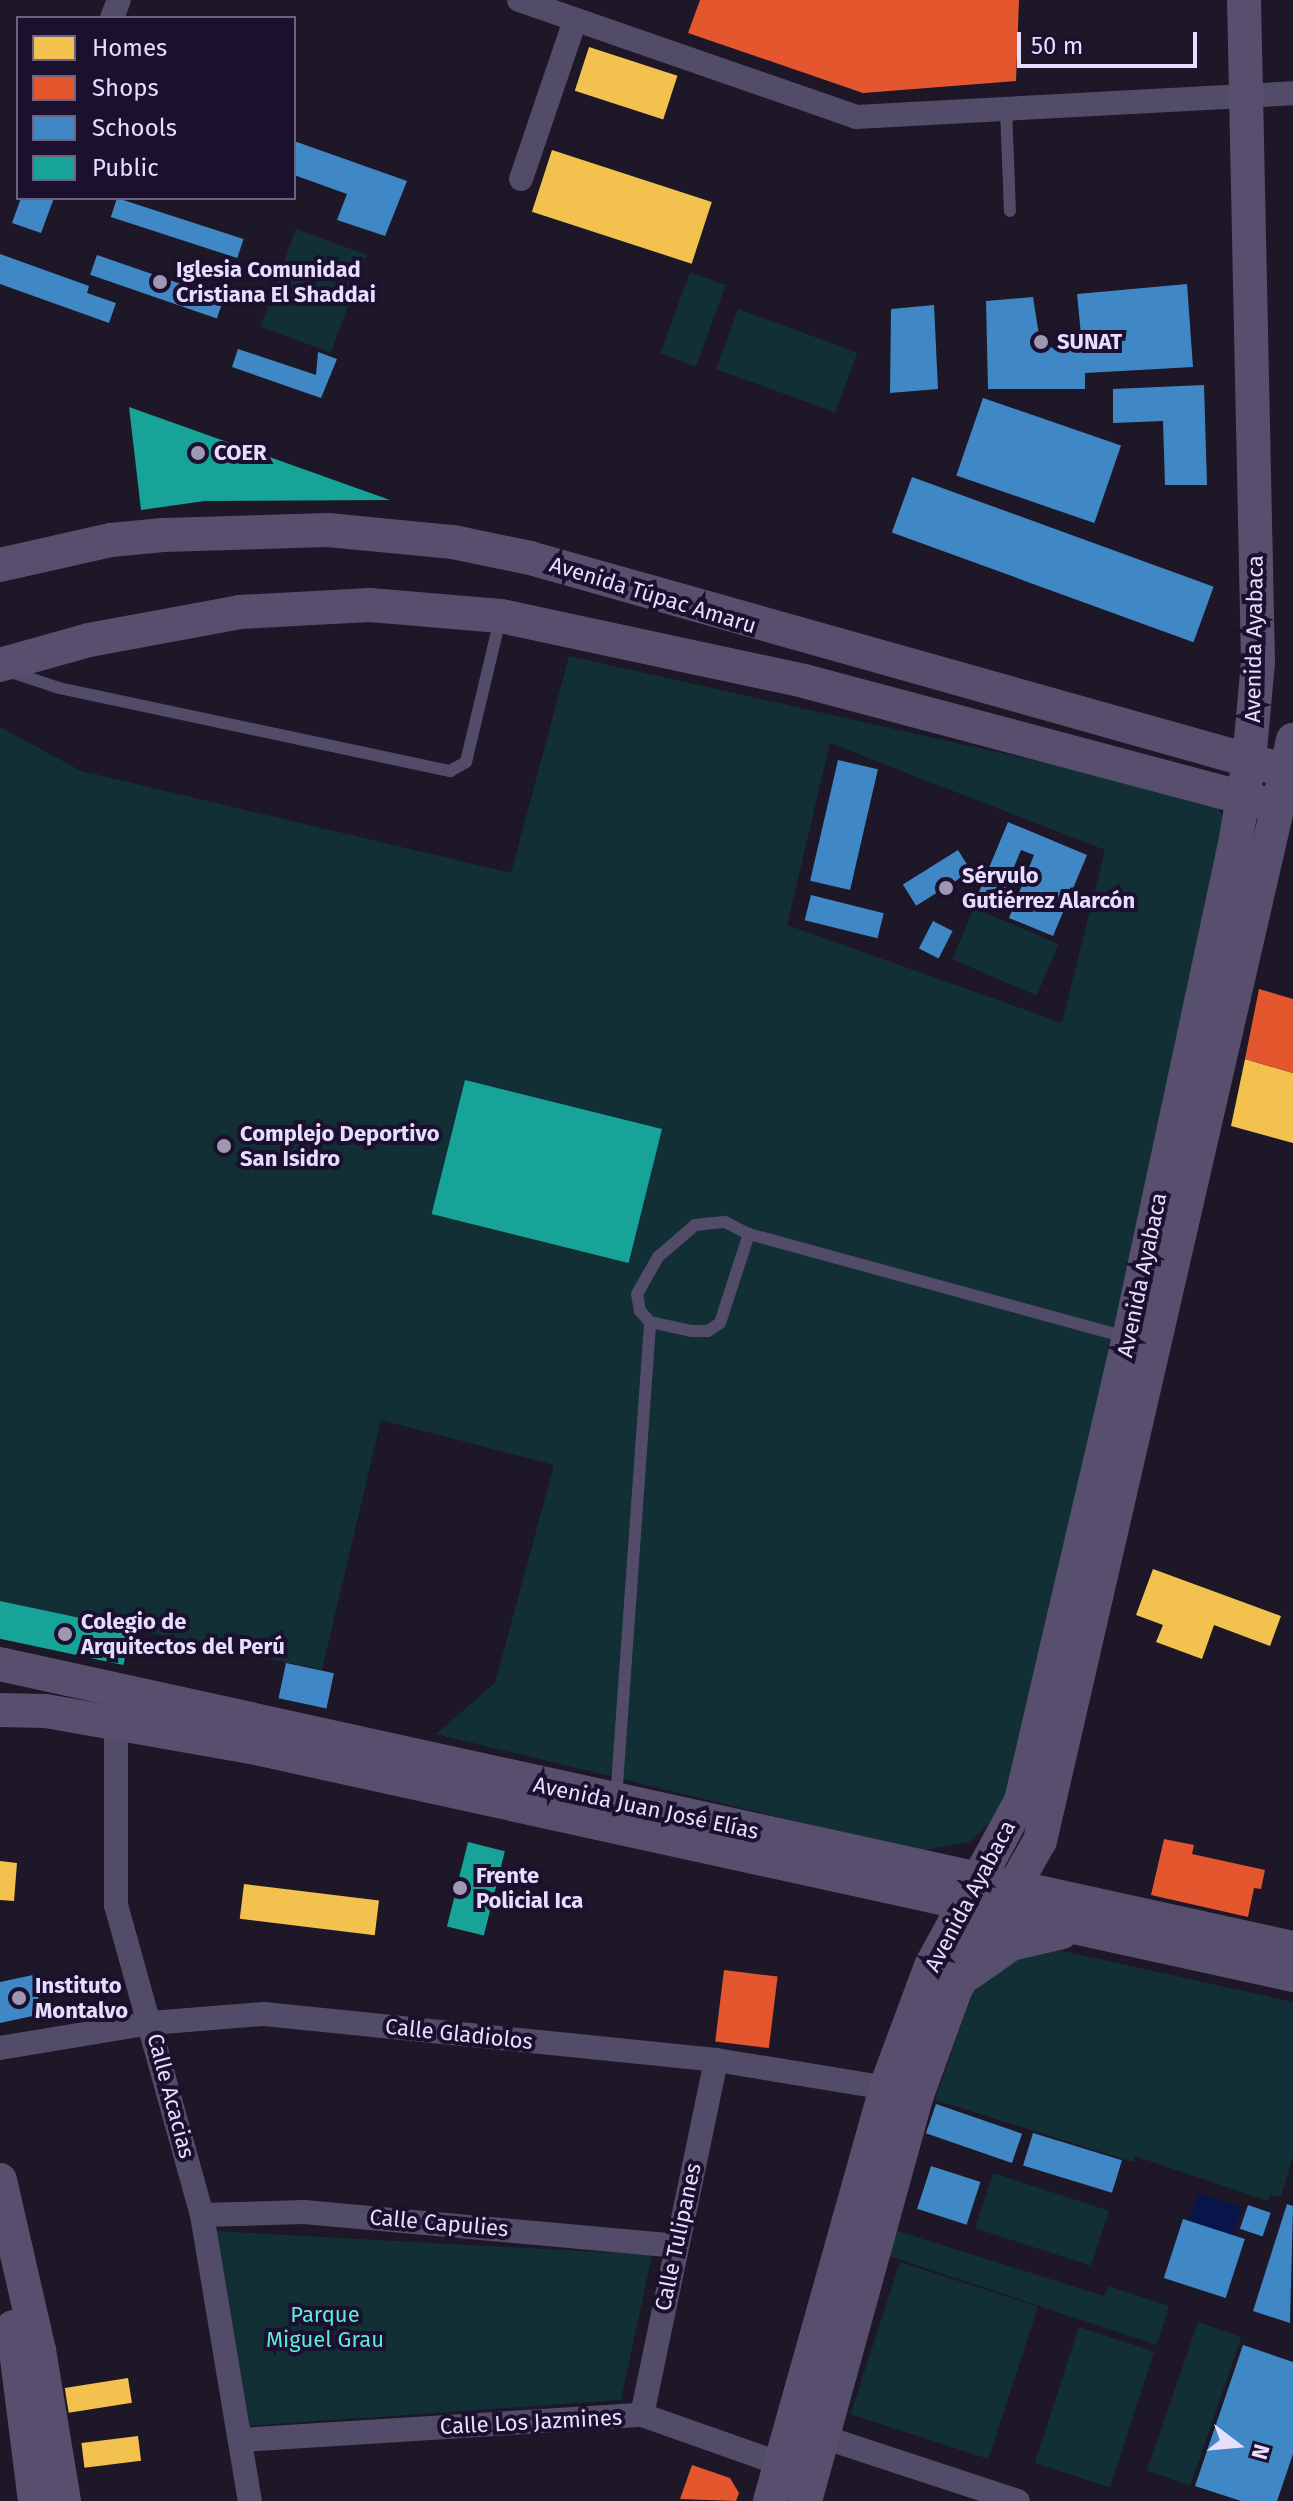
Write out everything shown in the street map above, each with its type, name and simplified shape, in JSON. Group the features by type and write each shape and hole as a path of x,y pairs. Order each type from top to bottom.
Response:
{"street":[{"path":"519,0 856,117 1293,93"},
{"name":"Avenida Ayabaca","path":"1244,0 1258,662 1249,761 1271,805"},
{"path":"521,179 575,20"},
{"name":"Avenida Túpac Amaru","path":"0,565 111,540 163,535 328,530 394,534 530,558 814,642 1249,761 1290,761"},
{"name":"Avenida Túpac Amaru","path":"0,667 89,640 240,612 370,605 501,616 804,681 1271,805"},
{"path":"804,681 814,642"},
{"name":"Avenida Ayabaca","path":"770,2501 800,2480 809,2433 901,2091 971,1892 1021,1801 1142,1341 1271,805 1290,761"},
{"name":"Avenida Ayabaca","path":"943,1977 1006,1900 1040,1841 1142,1341"},
{"name":"Avenida Juan José Elías","path":"0,1664 120,1708 251,1747 883,1888 971,1892 1089,1918 1293,1975"},
{"name":"Avenida Juan José Elías","path":"0,1710 120,1708 615,1802 913,1865 971,1892"},
{"name":"Calle Acacias","path":"120,1708 116,1905 202,2215 250,2501"},
{"path":"913,1865 943,1864 980,1850 1021,1801"},
{"path":"883,1888 904,1901 924,1927 943,1977 1011,1944 1089,1918 1060,1886 1040,1841"},
{"name":"Avenida Juan José Elías","path":"1089,1918 1293,1948"},
{"name":"Calle Gladiolos","path":"0,2048 151,2023 264,2014 716,2060 901,2091"},
{"name":"Calle Tulipanes","path":"642,2415 716,2060"},
{"path":"0,2180 39,2350 64,2501"},
{"name":"Calle Capulies","path":"202,2215 335,2214 675,2246"},
{"path":"0,2272 35,2501"},
{"name":"Calle Los Jazmines","path":"240,2440 642,2415 800,2480"},
{"path":"809,2433 978,2495 1018,2501"}],"lane":[{"path":"1006,108 1010,211"},
{"path":"0,667 59,688 459,770 466,762 501,616"},
{"path":"749,1234 720,1323 708,1331 692,1331 650,1322 640,1311 637,1294 645,1274 678,1236 710,1221 739,1226 749,1234 1142,1341"},
{"path":"615,1802 650,1322"}],"green space":[{"path":"296,229 366,255 331,352 260,327"},
{"path":"690,272 726,285 696,367 660,354"},
{"path":"738,309 857,352 835,413 716,369"},
{"path":"569,656 1206,799 1219,809 1228,827 1010,1803 969,1842 919,1851 436,1734 495,1683 554,1465 381,1420 322,1670 0,1601 0,727 81,771 511,873","holes":["830,743 1105,850 1062,1023 787,925"]},
{"path":"974,908 1059,944 1037,995 952,960"},
{"path":"1058,1950 1293,2002 1293,2155 1281,2197 1270,2195 1268,2201 1135,2156 1133,2162 935,2100 974,1988 1012,1958"},
{"path":"993,2173 1109,2211 1091,2266 975,2228"},
{"name":"Parque Miguel Grau","path":"214,2231 652,2255 621,2400 248,2426"},
{"path":"897,2231 1104,2296 1108,2286 1169,2306 1157,2345 889,2256"},
{"path":"900,2262 1038,2307 988,2459 851,2414"},
{"path":"1198,2322 1241,2337 1190,2485 1147,2470"},
{"path":"1079,2327 1154,2351 1110,2487 1035,2463"}],"shaded area":[{"path":"1198,2193 1242,2207 1215,2289 1171,2275"}],"building: Homes":[{"path":"589,47 677,76 663,119 575,91"},
{"path":"552,150 712,202 692,264 532,212"},
{"path":"1245,1059 1293,1073 1293,1143 1231,1126"},
{"path":"1153,1569 1281,1616 1270,1646 1214,1625 1202,1659 1156,1642 1163,1625 1136,1615"},
{"path":"0,1861 17,1863 14,1901 0,1900"},
{"path":"244,1884 379,1901 375,1935 240,1919"},
{"path":"128,2378 132,2403 69,2413 65,2388"},
{"path":"138,2436 141,2461 84,2468 81,2443"}],"building: Shops":[{"path":"700,0 1019,0 1016,81 863,93 688,33"},
{"path":"1259,989 1293,999 1293,1073 1245,1059"},
{"path":"1164,1839 1194,1845 1192,1854 1265,1870 1261,1889 1254,1888 1248,1917 1151,1895"},
{"path":"724,1970 778,1977 769,2048 715,2041"},
{"path":"692,2465 730,2478 739,2493 736,2501 680,2499"}],"building: Schools":[{"path":"296,142 407,181 385,236 337,220 347,194 296,176"},
{"path":"20,200 53,200 41,233 12,223"},
{"path":"116,200 243,239 237,258 111,217"},
{"path":"0,254 89,286 87,293 116,303 109,323 0,284"},
{"path":"97,255 224,299 217,318 90,275"},
{"path":"1187,284 1193,367 1085,373 1085,389 988,389 986,301 1033,297 1041,348 1082,345 1077,294"},
{"path":"934,305 938,389 890,393 891,309"},
{"path":"238,349 316,375 318,352 337,359 321,398 232,367"},
{"path":"1204,385 1207,485 1165,485 1163,421 1113,423 1113,389"},
{"path":"983,398 1121,446 1094,523 956,476"},
{"path":"912,477 1214,587 1193,642 892,532"},
{"path":"838,760 878,769 850,890 810,881"},
{"path":"1008,822 1087,855 1053,936 1009,918 1034,855 1021,850 1000,901 979,892"},
{"path":"958,850 971,871 916,906 903,884"},
{"path":"811,895 884,913 877,938 805,920"},
{"path":"933,921 953,931 939,959 919,949"},
{"path":"286,1663 334,1673 326,1708 279,1698"},
{"name":"Instituto Montalvo","path":"33,1975 42,2014 0,2023 0,1982"},
{"path":"936,2104 1022,2134 1012,2163 926,2133"},
{"path":"1033,2133 1122,2160 1112,2193 1023,2166"},
{"path":"931,2166 980,2182 967,2225 917,2209"},
{"path":"1287,2204 1293,2206 1290,2323 1253,2311"},
{"path":"1248,2205 1271,2213 1263,2236 1240,2229"},
{"path":"1183,2219 1245,2239 1226,2298 1164,2278"},
{"path":"1243,2345 1293,2362 1293,2454 1277,2501 1241,2501 1195,2486"}],"building: Public":[{"name":"COER","path":"129,407 390,500 205,501 141,510"},
{"path":"465,1080 662,1129 629,1263 432,1214"},
{"name":"Colegio de Arquitectos del Perú","path":"0,1601 131,1629 123,1665 0,1639"},
{"path":"468,1842 505,1851 484,1936 447,1926"}],"place":[{"name":"Iglesia Comunidad Cristiana El Shaddai","path":"160,282"},
{"name":"SUNAT","path":"1041,342"},
{"name":"COER","path":"198,453"},
{"name":"Sérvulo Gutiérrez Alarcón","path":"946,888"},
{"name":"Complejo Deportivo San Isidro","path":"224,1146"},
{"name":"Colegio de Arquitectos del Perú","path":"65,1634"},
{"name":"Frente Policial Ica","path":"460,1888"},
{"name":"Instituto Montalvo","path":"19,1998"}]}
